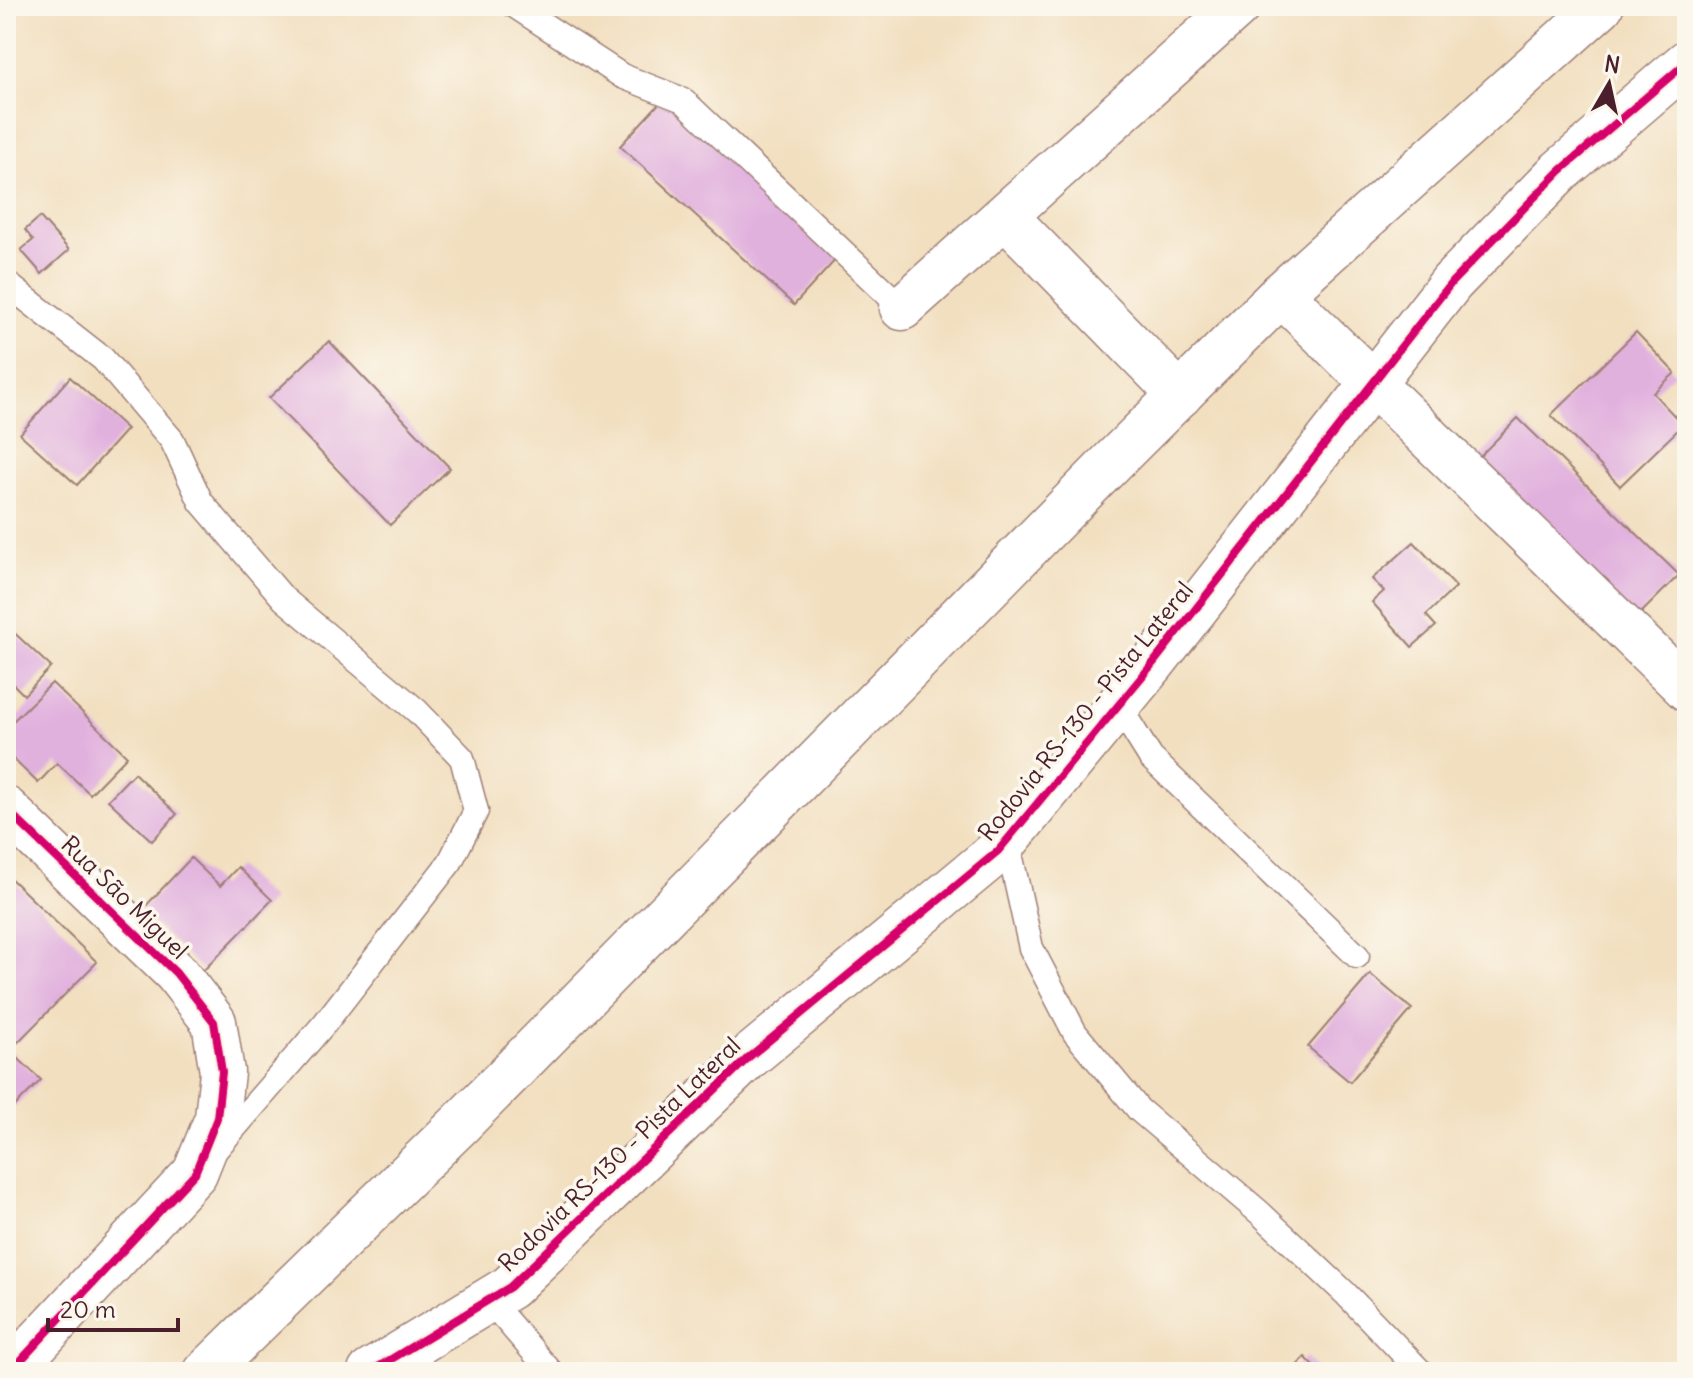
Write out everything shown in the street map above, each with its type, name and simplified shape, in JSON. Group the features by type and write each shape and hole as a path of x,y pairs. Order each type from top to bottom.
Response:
{"street":[{"path":"902,308 1238,6"},
{"path":"206,1372 460,1124 1281,294 1601,6"},
{"name":"Rodovia RS-130 - Pista Lateral","path":"370,1372 510,1287 749,1057 998,851 1118,705 1452,282 1550,182 1687,62"},
{"path":"1006,217 1180,395"},
{"path":"1281,294 1687,689"},
{"name":"Rua São Miguel","path":"6,809 176,973 214,1022 222,1072 217,1118 195,1173 10,1372"}],"lane":[{"path":"515,6 622,76 683,100 902,308"},
{"path":"6,283 103,359 172,440 201,502 284,599 417,711 462,758 476,811 450,862 412,912 325,1023 195,1173"},
{"path":"1118,705 1151,758 1357,956"},
{"path":"1007,840 1031,948 1075,1033 1139,1110 1260,1213 1345,1293 1421,1372"},
{"path":"489,1300 551,1372"}],"building":[{"path":"665,97 838,257 794,305 620,146"},
{"path":"40,217 69,250 42,274 21,250 33,240 25,230"},
{"path":"1636,332 1675,373 1653,393 1683,425 1620,486 1551,415"},
{"path":"329,341 450,468 390,525 269,398"},
{"path":"70,377 127,429 77,485 20,434"},
{"path":"1518,418 1679,575 1636,618 1475,461"},
{"path":"1414,542 1456,587 1426,615 1436,626 1412,647 1372,602 1384,591 1372,579"},
{"path":"8,627 51,667 24,695 12,683 6,689"},
{"path":"52,683 127,756 90,794 57,763 38,783 6,752 6,728"},
{"path":"134,773 177,814 152,841 108,800"},
{"path":"191,858 220,886 238,867 272,900 203,971 141,911"},
{"path":"6,874 97,962 17,1043 6,1033"},
{"path":"1370,974 1412,1009 1350,1082 1308,1047"},
{"path":"6,1047 41,1080 6,1115"},
{"path":"1305,1357 1320,1372 1291,1372"}],"cycle path":[{"path":"370,1372 510,1287 749,1057 998,851 1154,662 1452,282 1560,171 1687,62"},
{"path":"6,809 176,973 214,1022 222,1072 217,1118 195,1173 10,1372"}]}
